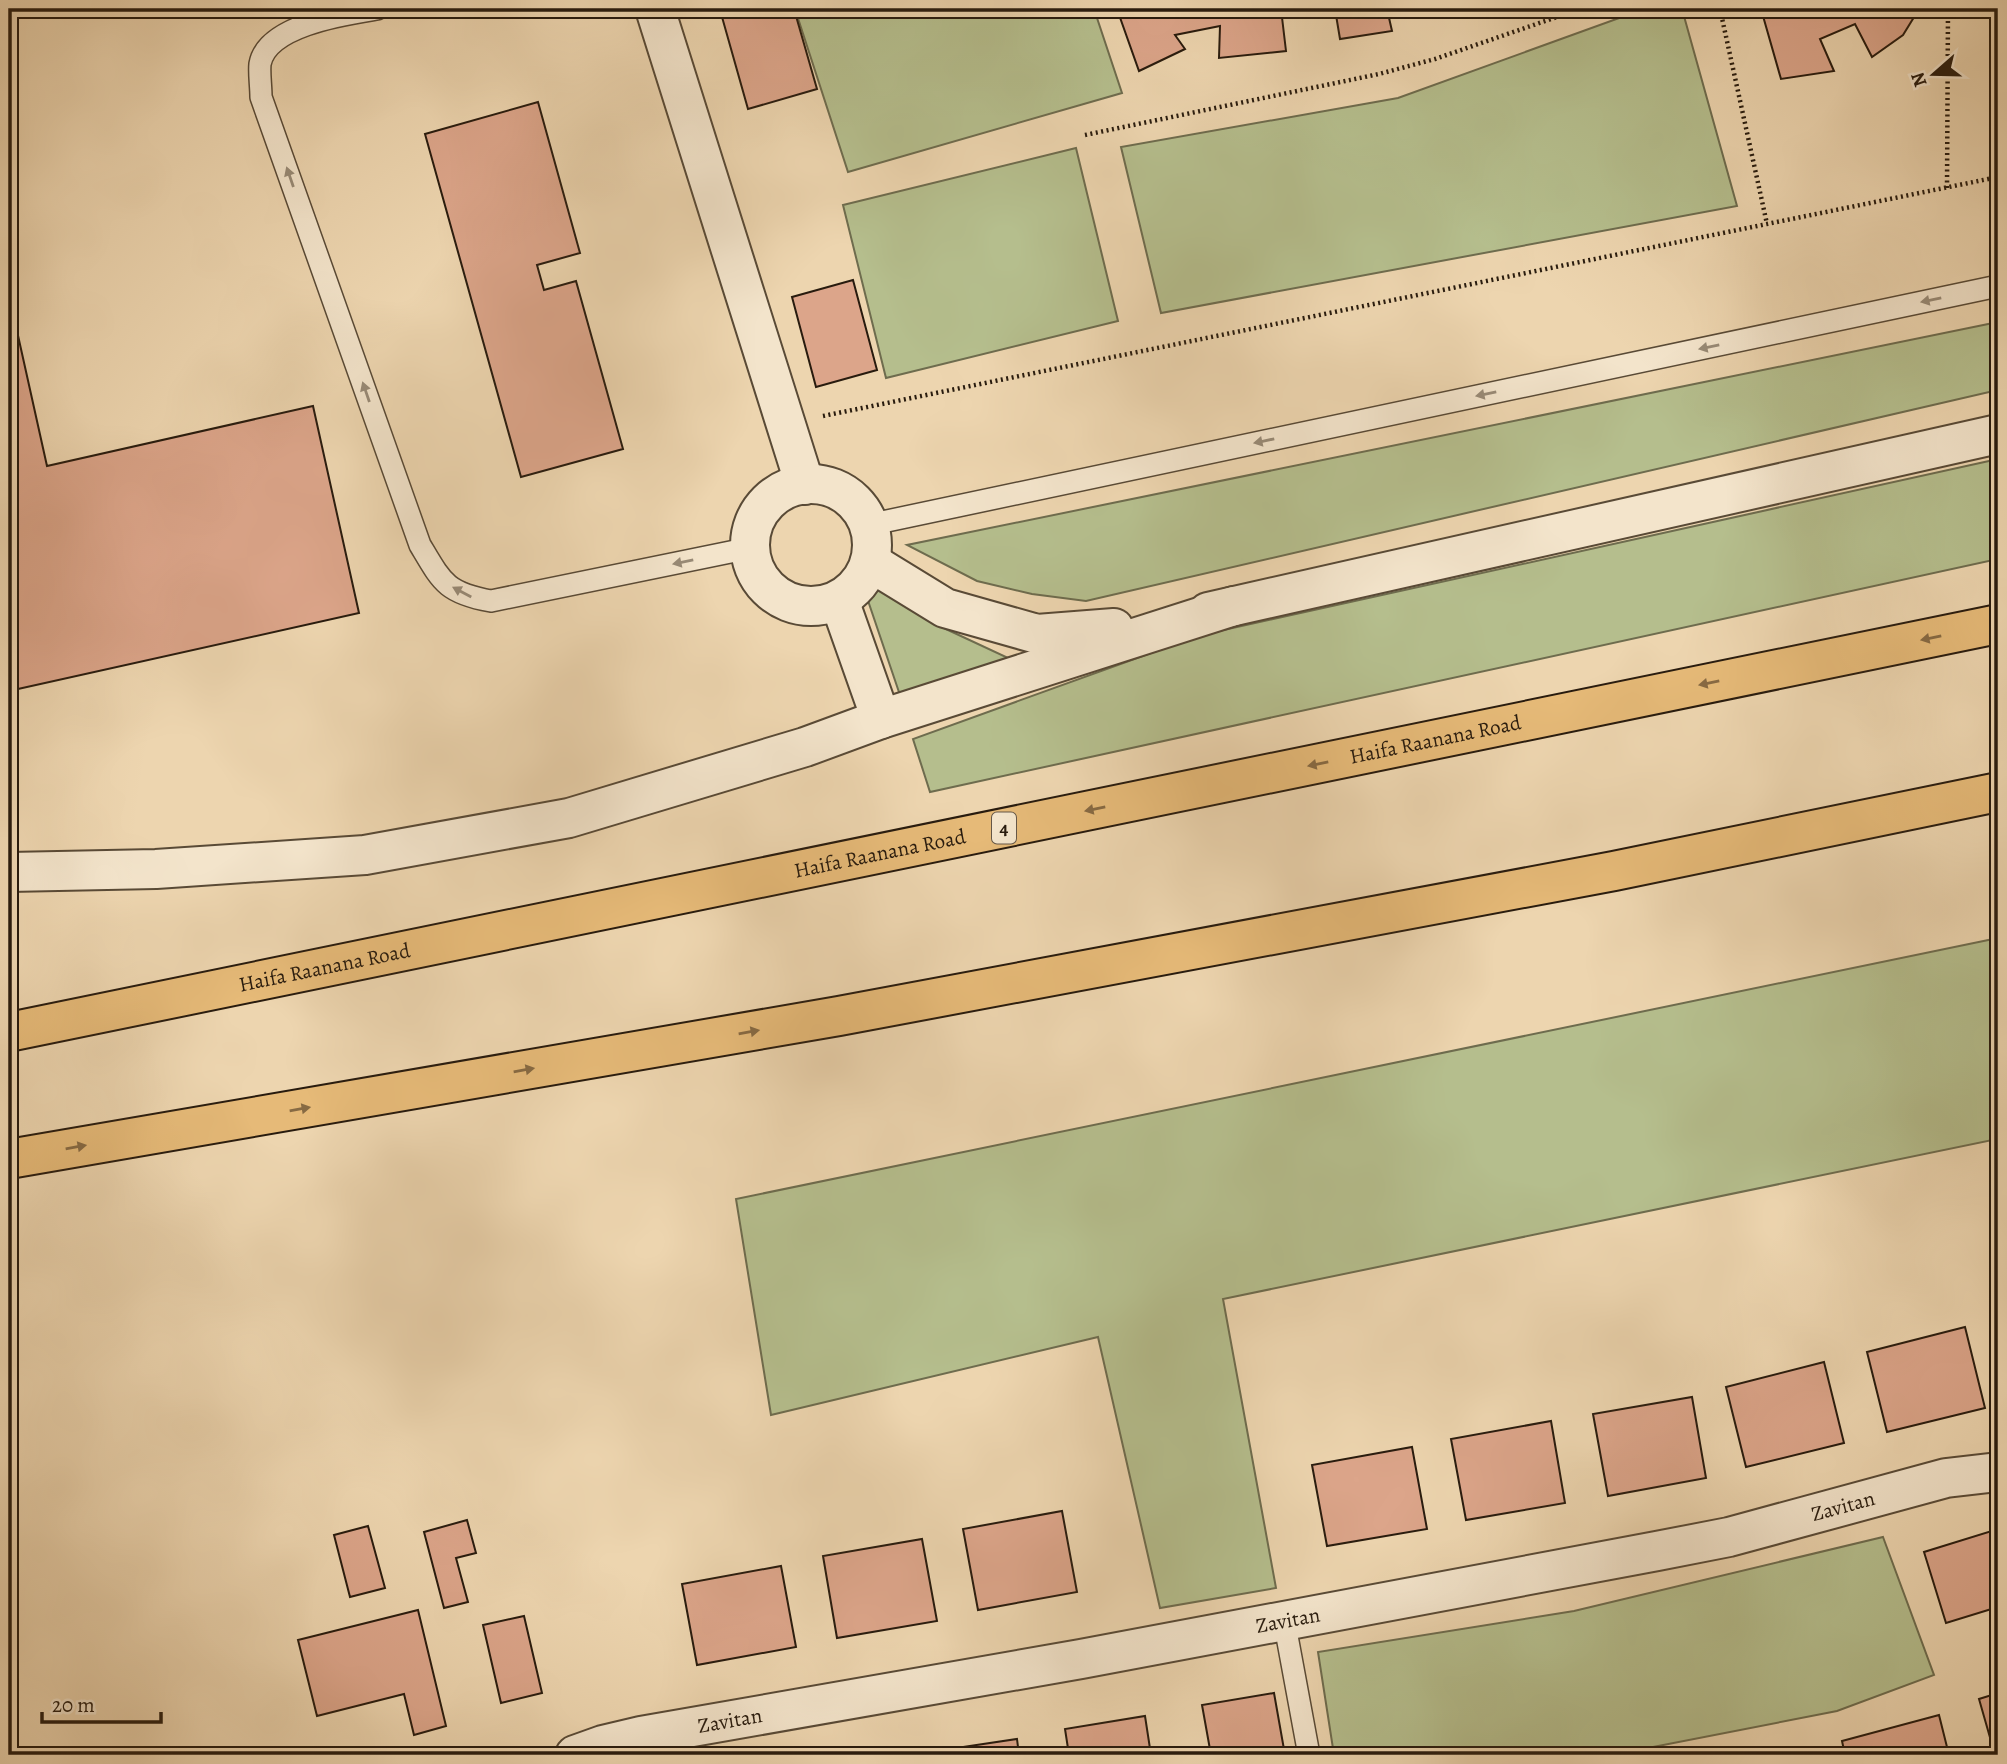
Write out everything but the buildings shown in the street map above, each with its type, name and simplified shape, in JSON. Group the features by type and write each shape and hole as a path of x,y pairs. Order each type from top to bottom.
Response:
{"highway":[{"name":"Haifa Raanana Road","path":"9,1032 1998,624"},
{"path":"9,1159 839,1016 1614,871 1998,792"}],"street":[{"path":"655,9 805,485"},
{"path":"870,562 946,608 1037,634 1107,629 1234,606 1998,434"},
{"path":"805,485 833,488 850,498 864,514 872,533 867,572 855,589 839,600 820,606 800,605 781,598 766,585 755,568 750,548 752,528 761,510 775,496 805,485"},
{"path":"839,600 881,719"},
{"path":"9,872 156,869 365,855 569,818 805,747 881,719 1234,606"},
{"name":"Zavitan","path":"575,1755 641,1736 1081,1659 1729,1537 1946,1478 1998,1472"}],"lane":[{"path":"377,9 332,16 293,29 272,44 260,62 261,97 420,545 441,579 464,596 491,601 750,548"},
{"path":"868,525 1998,286"},
{"path":"1284,1620 1309,1755"}],"path":[{"path":"1085,135 1379,74 1435,59 1580,9"},
{"path":"1720,9 1767,224"},
{"path":"1947,188 1948,9"},
{"path":"786,423 1998,177"}],"green space":[{"path":"795,9 1094,9 1122,93 848,172"},
{"path":"1644,9 1682,9 1737,206 1161,313 1121,147 1398,98"},
{"path":"1076,148 1118,321 886,378 843,205"},
{"path":"1998,322 1998,390 1086,601 1032,594 977,581 907,545"},
{"path":"1998,459 1998,559 930,792 913,739 1201,635"},
{"path":"860,577 933,623 1019,663 902,701"},
{"path":"1998,938 1998,1140 1223,1299 1276,1588 1160,1608 1098,1337 771,1415 736,1199"},
{"path":"1883,1537 1934,1675 1837,1711 1612,1755 1334,1755 1318,1652 1574,1611"}]}
